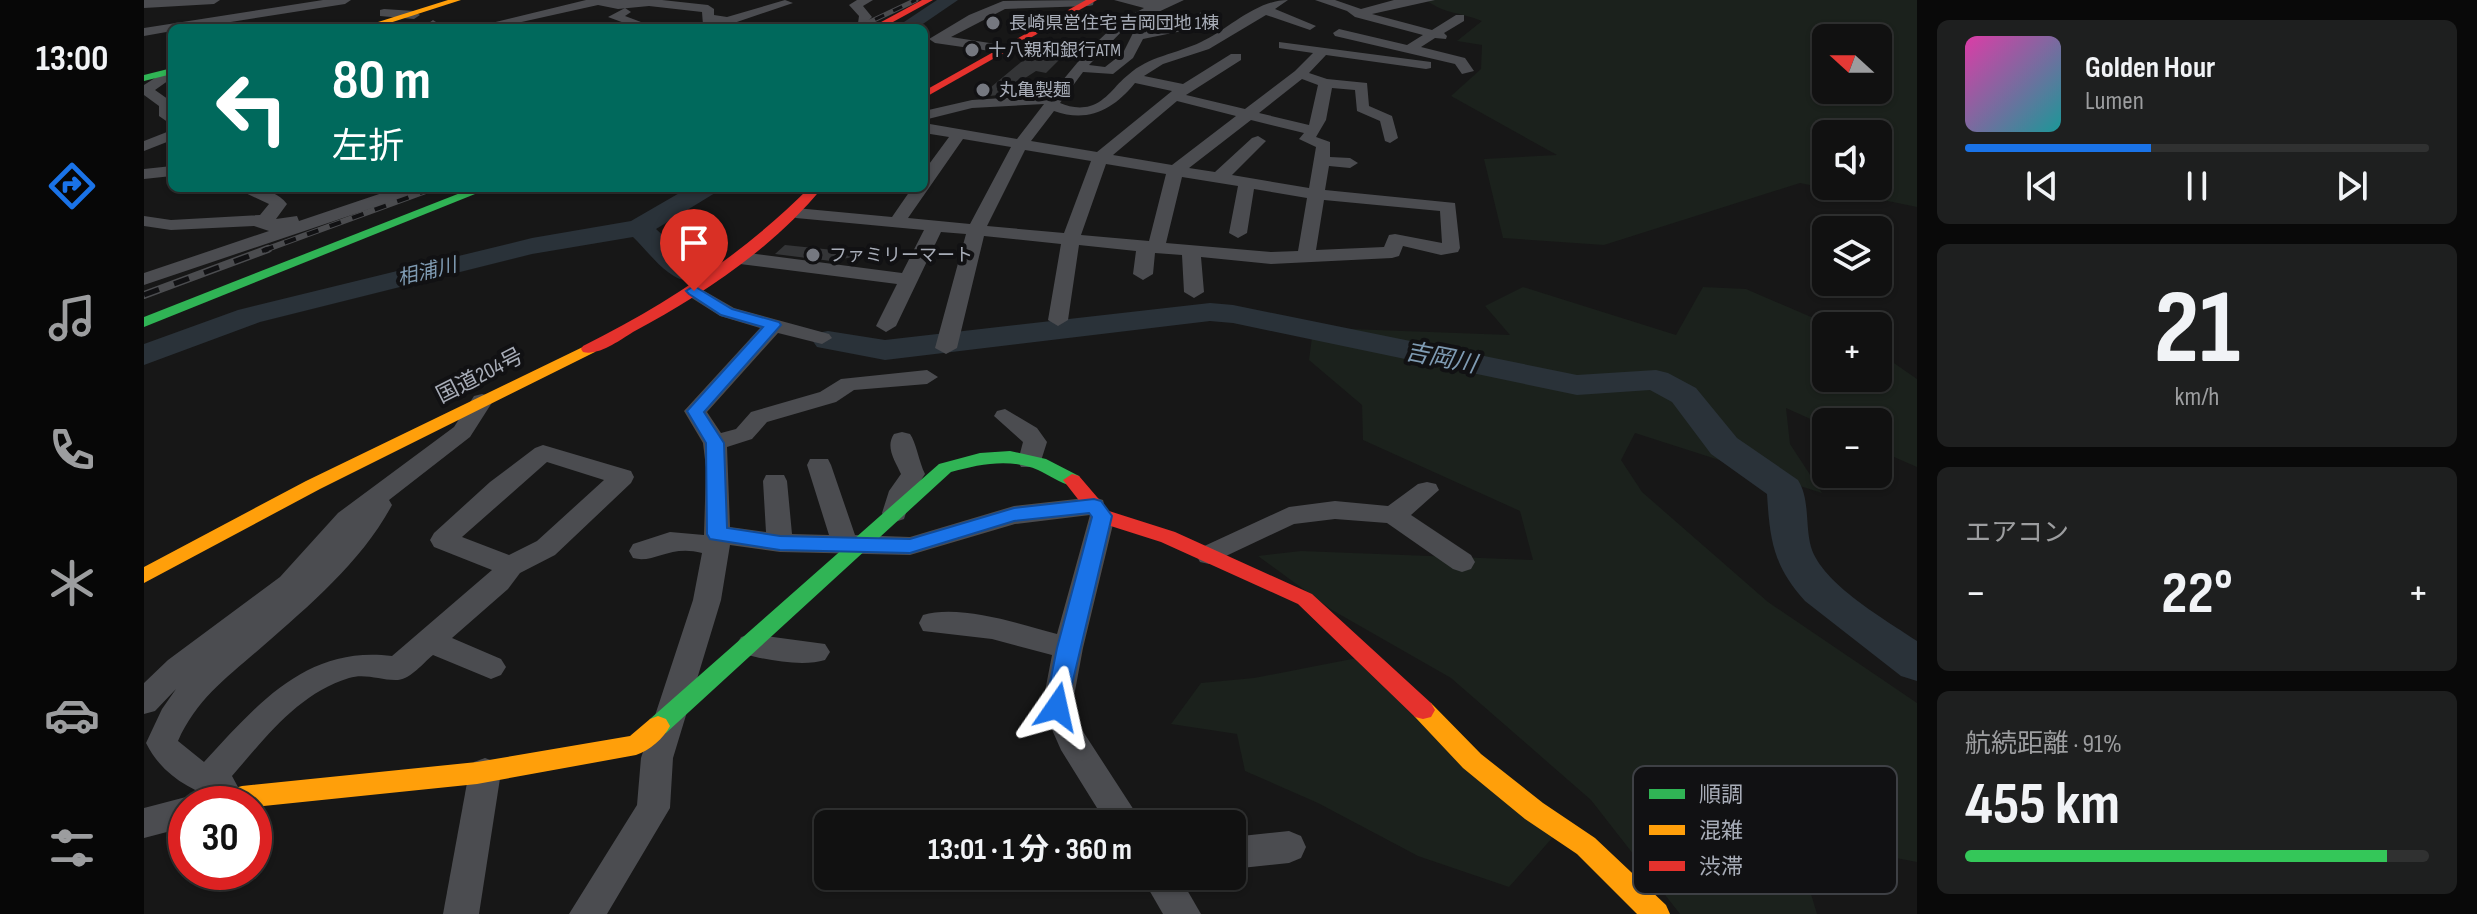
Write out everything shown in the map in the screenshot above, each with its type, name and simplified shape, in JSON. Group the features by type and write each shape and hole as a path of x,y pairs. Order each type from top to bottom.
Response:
{"main road":[{"path":"868,24 929,0"},
{"path":"928,93 1091,1"},
{"path":"374,24 419,7 452,2"},
{"path":"147,86 168,73"},
{"path":"144,322 474,192"},
{"name":"国道204号","path":"144,576 216,535 648,319 740,258 796,213 813,192"},
{"path":"272,790 485,772 636,745 751,645 854,544 895,514 945,468 978,458 1008,455 1047,465 1074,482 1098,511 1168,537 1305,599 1362,656 1404,691 1472,761 1534,811 1586,846 1633,892"},
{"path":"1635,894 1656,914"}],"street":[{"path":"144,4 214,0"},
{"path":"194,24 345,0"},
{"path":"867,0 855,5 864,12 868,24"},
{"path":"1120,0 1156,6"},
{"path":"946,348 976,231 1007,165 1020,145 1080,68 1122,24 1156,6 1178,0"},
{"path":"928,115 964,106 1054,102 1068,112 1087,112 1112,101 1117,90 1158,61 1204,46 1282,0"},
{"path":"1321,0 1351,8 1359,14 1446,37"},
{"path":"1359,14 1400,2 1429,0"},
{"path":"496,24 600,1 618,5 651,1 708,9 706,23 727,21 787,3"},
{"path":"638,24 614,17 651,1"},
{"path":"930,39 1003,5 1091,1"},
{"path":"384,13 419,7"},
{"path":"1262,10 1310,26"},
{"path":"1080,68 1108,71 1128,55 1138,36 1178,28 1206,14"},
{"path":"1409,49 1460,18"},
{"path":"144,32 168,28"},
{"path":"1339,33 1460,61 1467,71"},
{"path":"930,39 1004,49"},
{"path":"1284,45 1426,65"},
{"path":"1143,274 1175,171 1300,74 1323,50"},
{"path":"1058,320 1071,238 1100,158 1149,126 1184,89 1236,57"},
{"path":"1300,74 1325,83 1362,86 1362,108 1387,119 1390,138"},
{"path":"1135,80 1184,89 1248,113 1314,131"},
{"path":"1056,151 1090,115 1118,102 1135,80"},
{"path":"1306,257 1324,145 1307,139 1322,112 1325,83"},
{"path":"147,86 168,89"},
{"path":"147,86 167,105 164,113 168,116"},
{"path":"1184,89 1218,88"},
{"path":"796,213 1271,258 1383,255 1392,252 1395,239 1441,249 1451,248 1449,207 1314,194 928,129"},
{"path":"928,178 959,134"},
{"path":"144,146 168,137"},
{"path":"1219,178 1258,141"},
{"path":"1321,161 1350,163"},
{"path":"144,174 168,171"},
{"path":"1238,233 1247,183"},
{"path":"256,192 278,204 262,224 267,226 336,207 393,196 420,214"},
{"path":"144,279 404,192"},
{"path":"896,223 918,192"},
{"path":"144,221 187,225 265,220"},
{"path":"886,326 935,226"},
{"path":"173,233 210,257"},
{"path":"1191,251 1194,292"},
{"path":"740,258 909,280"},
{"path":"694,291 727,312 822,338"},
{"path":"587,914 653,808 657,758 707,600 716,541 715,443 695,411 774,325"},
{"path":"715,443 744,434 759,417 828,397 849,384 927,377"},
{"path":"144,702 178,668 290,584 347,519 462,432 482,401"},
{"path":"1005,416 1029,433 1035,442 1030,461"},
{"path":"895,514 901,491 913,474 903,454 902,439"},
{"path":"227,786 274,707 343,667 366,664 398,668 498,582 510,566 546,548 622,477 543,453 499,488 443,540 510,566"},
{"path":"819,465 854,544"},
{"path":"770,489 780,543"},
{"path":"1393,515 1427,490"},
{"path":"210,786 171,759 162,743 173,718 192,690 311,588 372,518 386,492"},
{"path":"1209,555 1289,516 1335,510 1393,515 1462,562"},
{"path":"642,551 659,542 678,538 910,546 1014,515 1098,511 1057,707 1072,741 1117,810"},
{"path":"933,623 992,628 1068,648"},
{"path":"430,641 491,667"},
{"path":"751,645 815,652"},
{"path":"461,914 485,772"},
{"path":"144,823 168,817"},
{"path":"1246,852 1289,847"},
{"path":"1168,890 1183,914"}],"shaded area":[{"path":"1426,0 1917,0 1917,207 1883,200 1892,200 1892,120 1812,120 1812,185 1800,183 1604,245 1503,238 1484,159 1557,155 1451,96 1481,69 1482,45 1457,41 1482,21"},
{"path":"1523,287 1676,335 1703,287 1746,289 1812,317 1812,392 1892,392 1892,362 1917,379 1917,467 1892,456 1892,408 1812,408 1812,420 1786,408 1790,444 1812,478 1812,488 1819,488 1822,493 1635,433 1621,460 1642,492 1768,602 1917,703 1917,862 1897,858 1897,766 1633,766 1633,854 1591,800 1451,678 1332,610 1258,556 1301,551 1533,560 1520,511 1363,440 1362,405 1309,360 1312,337 1350,329 1510,335 1485,306"},
{"path":"1357,658 1553,837 1509,887 1418,856 1318,803 1245,771 1237,734 1171,724 1201,683 1254,678"},
{"path":"1664,894 1811,894 1817,914 1680,914"}],"building":[{"path":"1032,53 1062,57 1046,73 1036,71 999,95 979,97"},
{"path":"785,245 853,252 853,257 831,261 775,254"}],"waterway":[{"name":"相浦川","path":"910,24 949,0"},
{"name":"相浦川","path":"639,228 699,192"},
{"name":"相浦川","path":"144,355 249,316 532,246 639,228"},
{"name":"吉岡川","path":"639,228 688,274"},
{"name":"吉岡川","path":"828,340 885,350 1210,312 1233,314 1577,385 1656,380 1684,395 1724,446 1785,489 1791,546 1807,576 1852,618 1917,664"}],"railway":[{"path":"865,24 916,0"},
{"path":"262,251 423,192"},
{"path":"144,295 268,249"}],"traffic: fast":[{"path":"144,78 168,72"},
{"path":"144,322 474,192"},
{"path":"658,726 945,468 980,459 1010,457 1040,464 1072,480"}],"traffic: slow":[{"path":"377,24 457,0"},
{"path":"144,576 313,485 589,349"},
{"path":"1423,710 1472,761 1534,811 1586,846 1633,892"},
{"path":"272,794 477,773 636,745 658,726"},
{"path":"1635,894 1656,914"}],"traffic: jam":[{"path":"883,24 929,0"},
{"path":"928,93 1093,0"},
{"path":"589,349 652,316 710,279 765,237 812,192"},
{"path":"1072,480 1102,516 1168,537 1305,599 1423,710"}],"place":[{"name":"長崎県営住宅 吉岡団地 1棟","path":"993,23"},
{"name":"十八親和銀行ATM","path":"972,50"},
{"name":"丸亀製麺","path":"983,90"},
{"name":"ファミリーマート","path":"813,255"}],"route":[{"path":"694,291 727,312 774,325 695,411 715,443 718,468 717,534 780,543 910,546 1014,515 1094,506 1102,516 1068,648 1057,707"}]}
